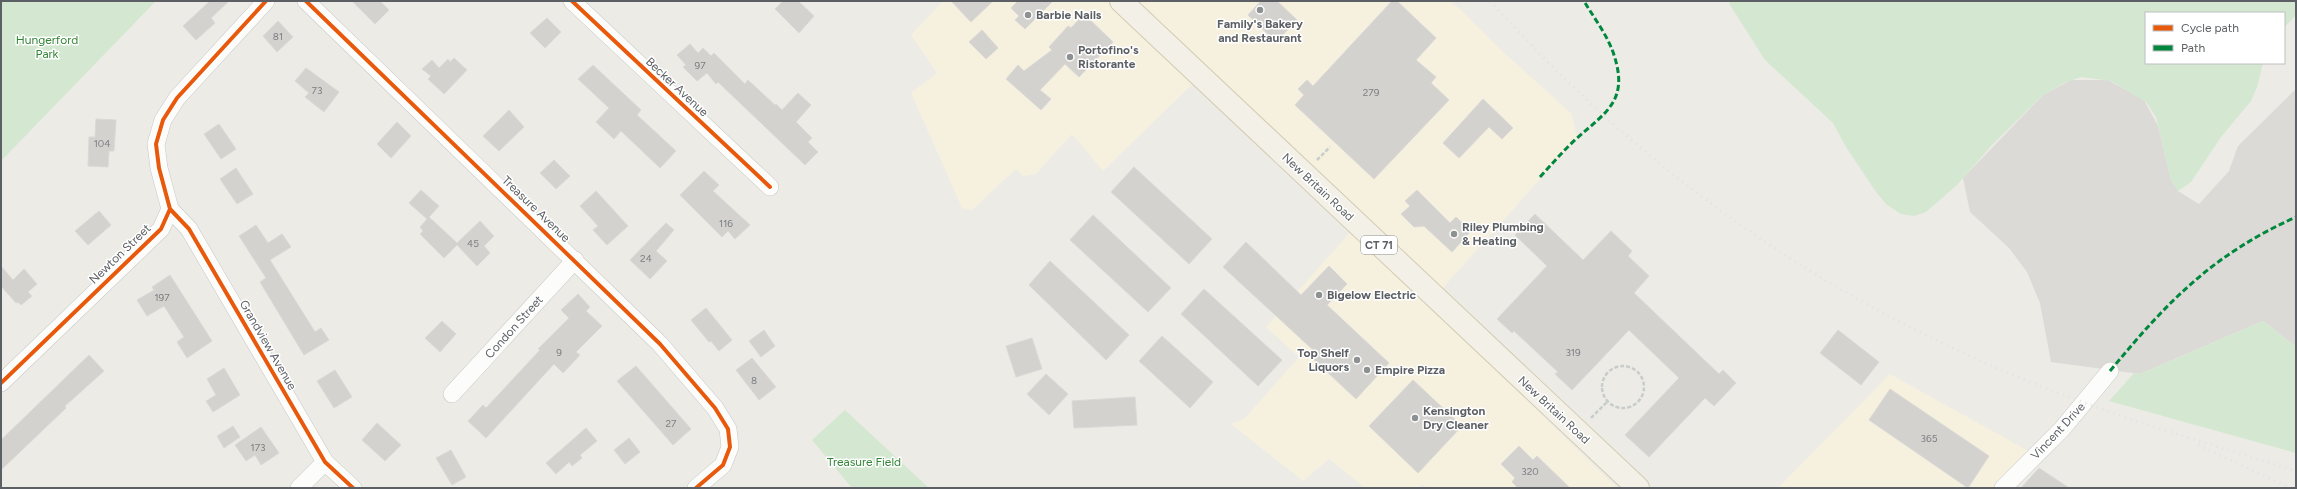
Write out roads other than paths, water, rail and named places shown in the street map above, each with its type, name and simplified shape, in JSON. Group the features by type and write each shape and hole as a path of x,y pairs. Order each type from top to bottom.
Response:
{"main road":[{"name":"New Britain Road","path":"1121,1 1638,488"}],"street":[{"path":"170,209 159,168 156,144 163,120 177,98 266,1"},
{"name":"Treasure Avenue","path":"306,1 660,344 715,408 728,429 730,447 723,465 696,488"},
{"name":"Becker Avenue","path":"572,1 770,187"},
{"name":"Newton Street","path":"1,382 162,228 170,209"},
{"name":"Grandview Avenue","path":"170,209 189,229 325,462 353,488"},
{"name":"Condon Street","path":"452,394 575,260"},
{"name":"Vincent Drive","path":"2003,488 2048,443 2110,371"},
{"path":"299,488 325,462"}],"railway":[{"path":"1490,1 1549,63 1609,120 1672,174 1738,223 1806,268 1877,310 1952,348 2062,395 2195,440 2296,471"},
{"path":"2198,445 2290,488"}],"place":[{"name":"Family's Bakery and Restaurant","path":"1260,10"},
{"name":"Barbie Nails","path":"1028,15"},
{"name":"Portofino's Ristorante","path":"1070,57"},
{"name":"Riley Plumbing & Heating","path":"1454,234"},
{"name":"Bigelow Electric","path":"1319,295"},
{"name":"Top Shelf Liquors","path":"1357,360"},
{"name":"Empire Pizza","path":"1367,370"},
{"name":"Kensington Dry Cleaner","path":"1415,418"}],"park label":[{"name":"Hungerford Park","path":"47,47"},
{"name":"Treasure Field","path":"864,462"}]}
